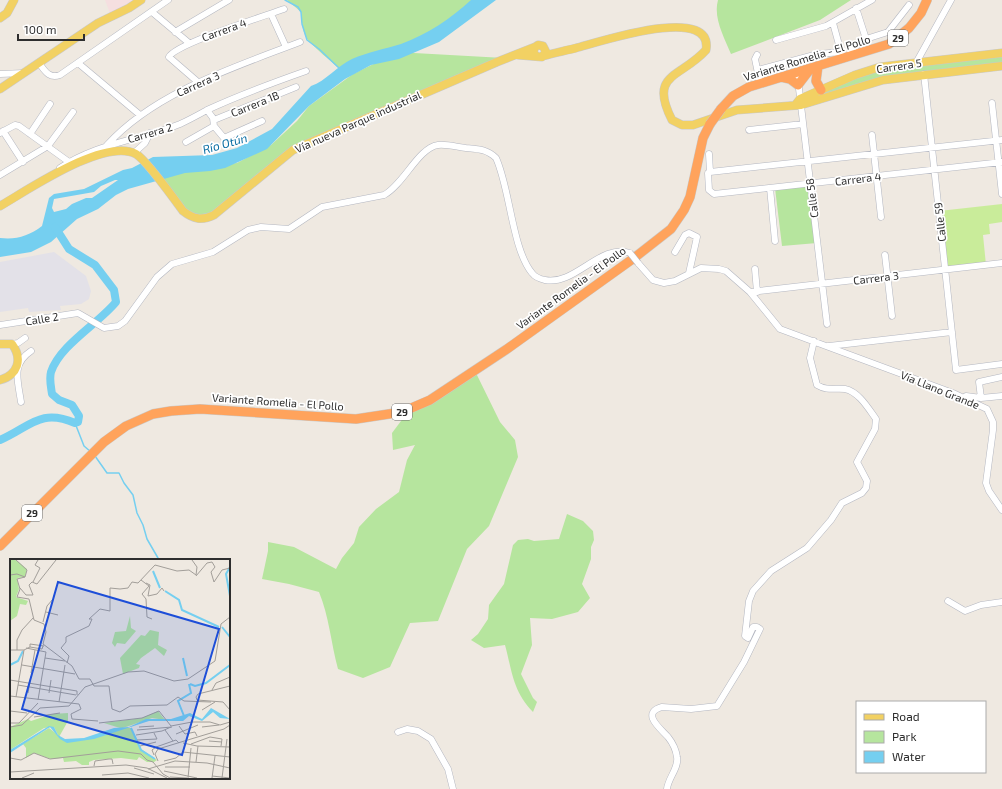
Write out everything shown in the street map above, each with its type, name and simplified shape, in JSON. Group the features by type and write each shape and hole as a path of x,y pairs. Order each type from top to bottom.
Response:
{"highway":[{"name":"Variante Romelia - El Pollo","path":"0,546 95,449 126,426 154,414 192,409 336,419 371,418 402,412 430,400 507,348 634,258 671,229 684,210 690,197 703,138 710,124 721,108 741,91 780,76 814,67 851,53 881,48 900,36 916,21 927,0"},
{"path":"780,76 790,79 798,85 804,75 814,67"},
{"path":"814,67 816,81 821,90"}],"main road":[{"path":"0,18 7,13 14,0"},
{"path":"0,89 105,19 129,8 141,0"},
{"name":"Vía nueva Parque industrial","path":"517,55 540,56 628,33 659,28 693,29 708,43 706,50 670,79 664,88 662,98 672,120 682,125 693,124 738,110 799,102"},
{"name":"Vía nueva Parque industrial","path":"136,154 183,211 190,217 201,219 208,218 214,216 293,150 538,45 556,48 558,51"},
{"path":"534,47 533,52 540,56 546,52 544,46"},
{"name":"Carrera 5","path":"799,102 821,90 880,67 1002,54"},
{"name":"Carrera 5","path":"799,102 883,80 1002,66"},
{"path":"37,183 72,165 104,153 120,150 136,154"},
{"name":"Carrera 2","path":"0,206 37,183"},
{"path":"0,344 12,344 17,355 17,365 10,376 0,380"}],"street":[{"path":"39,63 46,73 52,76 60,75 168,0"},
{"path":"175,32 229,0"},
{"path":"776,40 833,23 856,8 872,0"},
{"path":"916,63 950,0"},
{"path":"758,70 818,54 841,52 851,53 866,39 888,32 909,5"},
{"path":"856,8 866,39"},
{"name":"Carrera 4","path":"198,83 169,57 170,53 188,43 284,10"},
{"path":"152,12 188,43"},
{"path":"271,14 286,47"},
{"path":"833,23 841,52"},
{"name":"Carrera 3","path":"107,144 140,115 156,104 198,83 300,42"},
{"path":"757,55 755,59 760,83"},
{"path":"78,63 140,115"},
{"name":"Carrera 2","path":"37,183 69,162 107,144 180,124 207,110 272,83 306,71"},
{"name":"Calle 58","path":"797,72 799,102 811,184 827,324"},
{"path":"0,74 24,73"},
{"name":"Calle 59","path":"924,74 956,370 1002,364"},
{"path":"272,83 277,95"},
{"name":"Carrera 1B","path":"186,142 214,123 296,87"},
{"path":"992,103 999,140 1002,194"},
{"path":"30,134 50,104"},
{"path":"207,110 224,138 262,121"},
{"path":"0,174 23,162 48,146 73,112"},
{"path":"748,130 803,124"},
{"path":"23,162 1,132 15,125 19,126 69,162"},
{"path":"136,154 145,143 150,133"},
{"path":"872,135 881,217"},
{"path":"709,154 710,172 999,140"},
{"name":"Vía Llano Grande","path":"84,315 104,328 118,326 125,321 157,276 172,264 213,252 248,230 261,227 280,230 289,228 322,207 384,195 392,191 403,180 422,154 438,146 483,149 496,158 521,251 530,271 536,276 552,280 574,274 604,255 618,251 630,253 649,276 659,283 669,283 701,268 726,271 750,292 780,329 953,393 987,409 994,422 986,483 989,492 1002,510"},
{"name":"Carrera 4","path":"710,172 708,173 709,190 714,194 1000,162"},
{"path":"770,188 775,241"},
{"path":"675,252 685,235 689,233 697,237 689,273"},
{"path":"885,255 892,316"},
{"name":"Carrera 3","path":"750,292 1002,263"},
{"path":"755,269 757,292"},
{"name":"Calle 2","path":"0,325 78,313 84,315"},
{"path":"828,346 952,332"},
{"path":"12,344 18,343 25,338"},
{"path":"667,789 669,779 677,762 677,756 667,737 655,725 652,718 653,713 658,708 662,707 691,709 717,706 744,662 760,629 753,627 748,638 745,636 749,601 753,591 771,571 807,548 831,520 842,503 862,493 866,488 867,480 857,462 875,428 876,419 861,399 854,393 845,389 824,389 817,385 810,358 814,341"},
{"path":"21,402 17,365 23,356 31,351"},
{"path":"981,398 979,382 1002,377"},
{"path":"953,393 981,398 1002,396"},
{"path":"948,601 965,611 982,605 1002,602"},
{"path":"398,732 407,730 418,731 431,739 448,769 453,789"}],"shaded area":[{"path":"105,0 141,0 111,16"},
{"path":"54,252 86,276 91,291 89,299 81,304 60,306 61,310 29,312 28,308 0,312 0,262"}],"green space":[{"path":"287,0 484,0 396,52 504,58 293,150 208,218 189,213 158,171 237,163 271,145 297,121 309,106 353,74 390,56 343,72 308,40 302,25 301,12"},
{"path":"718,0 851,0 820,20 731,54 718,21"},
{"path":"1002,53 1002,66 883,80 801,105 800,99 880,67"},
{"path":"811,184 817,243 782,246 775,188"},
{"path":"1002,204 1002,222 989,224 990,234 983,235 986,265 945,269 939,211"},
{"path":"475,371 500,422 515,440 518,457 489,526 467,549 438,621 410,623 390,667 363,678 338,669 325,610 319,592 262,579 268,551 268,542 294,547 336,569 342,558 354,543 359,527 376,509 399,492 407,460 415,445 393,450 392,433 410,409"},
{"path":"567,514 583,521 593,531 594,540 591,547 591,559 582,584 590,598 578,612 552,619 530,618 532,645 521,674 533,698 537,702 533,712 521,697 517,689 505,645 484,648 471,640 478,634 488,619 489,605 504,584 513,545 518,540 528,539 534,541 559,539"}],"water":[{"name":"Río Otún","path":"471,0 496,0 439,42 399,59 371,65 345,79 309,106 267,149 225,168 185,173 128,189 116,195 98,209 77,219 51,242 31,252 0,257 0,238 22,236 42,226 49,198 54,194 84,189 153,157 212,155 237,148 272,129 311,86 322,81 341,65 364,54 401,44 420,36 447,20","holes":["118,180 92,198 86,198 72,204 66,209 54,212 52,208 54,199 94,192 101,186"]}],"waterway":[{"path":"285,0 298,7 301,12 302,24 307,40 339,68"},
{"path":"0,440 44,418 63,419 75,423 78,422 79,416 72,405 59,400 52,394 50,375 62,353 116,302 114,290 95,265 69,249 55,227"},
{"path":"75,423 84,446 91,452"},
{"path":"95,456 107,473 119,473 133,495 137,513 143,525 147,539 158,558"}]}
